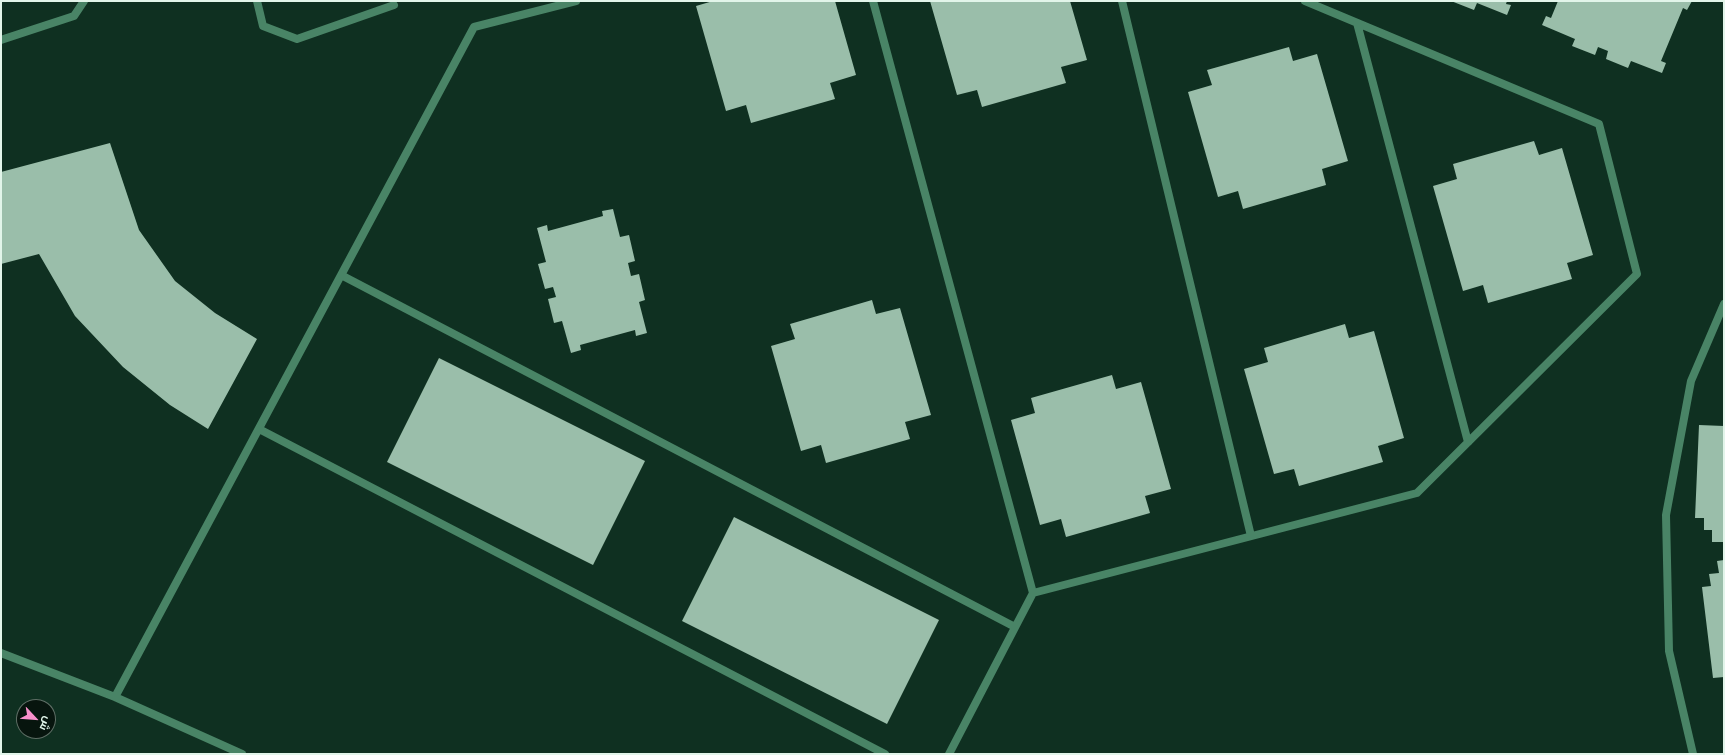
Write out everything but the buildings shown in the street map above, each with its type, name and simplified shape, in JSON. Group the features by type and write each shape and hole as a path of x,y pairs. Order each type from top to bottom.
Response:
{"street":[{"path":"1,40 74,16 84,1"},
{"path":"257,1 263,26 297,39 394,5"},
{"path":"115,697 474,27 576,1"},
{"path":"873,1 1033,593 949,754"},
{"path":"1122,1 1251,536"},
{"path":"1033,593 1417,493 1637,274 1599,124 1305,1"},
{"path":"1358,23 1468,442"},
{"path":"341,275 1015,627"},
{"path":"1693,754 1669,651 1666,515 1692,381 1724,304"},
{"path":"259,429 885,754"},
{"path":"1,653 115,697 242,754"}]}
